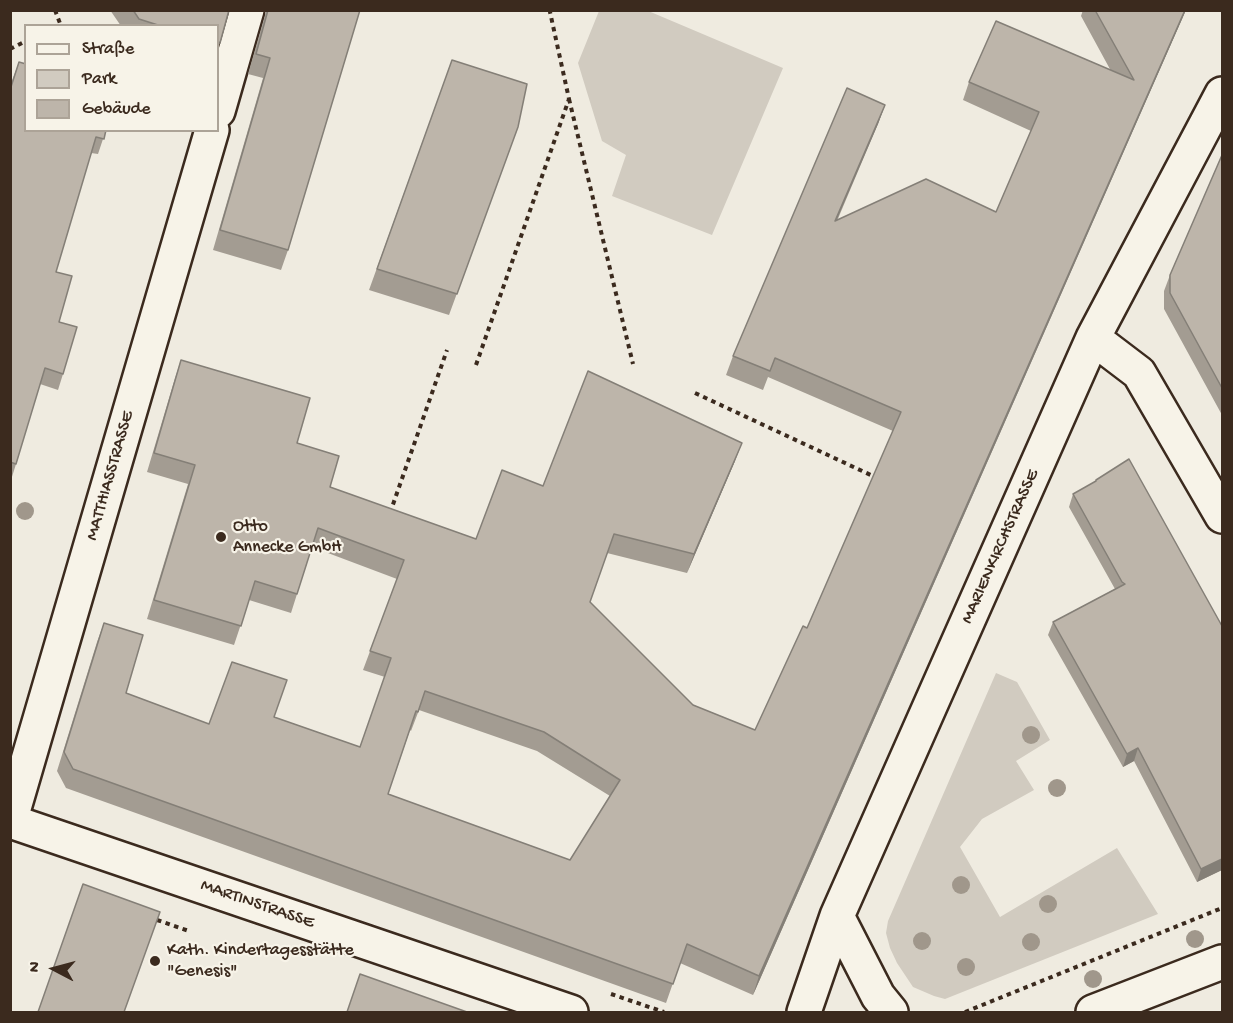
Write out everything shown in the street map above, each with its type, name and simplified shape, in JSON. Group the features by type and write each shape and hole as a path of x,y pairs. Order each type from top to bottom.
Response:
{"street":[{"path":"219,108 247,10"},
{"name":"MARIENKIRCHSTRASSE","path":"804,1012 837,916 1093,338 1222,94"},
{"name":"MATTHIASSTRASSE","path":"10,821 211,132"},
{"path":"1093,338 1139,373 1222,516"},
{"name":"MARTINSTRASSE","path":"10,821 571,1012"},
{"path":"837,916 878,996 891,1012"},
{"path":"1094,1012 1222,962"}],"path":[{"path":"551,10 569,99 633,364"},
{"path":"10,49 24,42"},
{"path":"477,365 569,99"},
{"path":"388,517 447,350"},
{"path":"695,393 875,477"},
{"path":"965,1012 1222,908"}],"green space":[{"path":"646,10 783,68 712,235 612,196 626,155 602,141 578,63 599,11"},
{"path":"996,673 1017,682 1050,740 1016,761 1034,790 982,819 960,847 1000,917 1117,848 1158,914 945,999 913,987 897,963 886,933 888,921"}],"building":[{"path":"133,10 229,10 220,43 219,24 155,24 139,19"},
{"path":"268,10 360,10 288,250 220,230 270,58 256,54"},
{"path":"1095,10 1185,10 759,976 687,944 673,984 73,769 64,752 104,623 143,635 126,693 209,724 232,662 287,680 274,717 360,747 391,658 370,651 404,560 318,528 297,594 255,581 241,626 154,600 195,465 154,453 181,360 310,398 297,443 339,456 330,487 476,539 502,470 543,486 588,371 742,443 694,554 614,534 590,602 693,705 755,730 803,626 807,628 901,412 775,358 770,371 733,356 847,88 885,105 835,221 926,179 996,212 1039,112 969,82 996,21 1134,80","holes":["425,691 544,732 620,780 570,860 388,794"]},
{"path":"452,60 527,84 518,127 457,294 377,269"},
{"path":"19,62 24,63 24,132 106,132 104,139 96,137 56,272 72,276 59,322 77,327 63,374 45,368 16,464 10,462 10,90"},
{"path":"1222,155 1222,388 1170,293 1170,275"},
{"path":"1129,459 1222,626 1222,859 1201,869 1138,748 1127,754 1053,622 1125,584 1073,494"},
{"path":"83,884 160,912 124,1012 38,1012"},
{"path":"360,974 467,1012 347,1012"}],"place":[{"name":"Otto Annecke GmbH","path":"221,537"},
{"name":"Kath. Kindertagesstätte \"Genesis\"","path":"155,961"}]}
